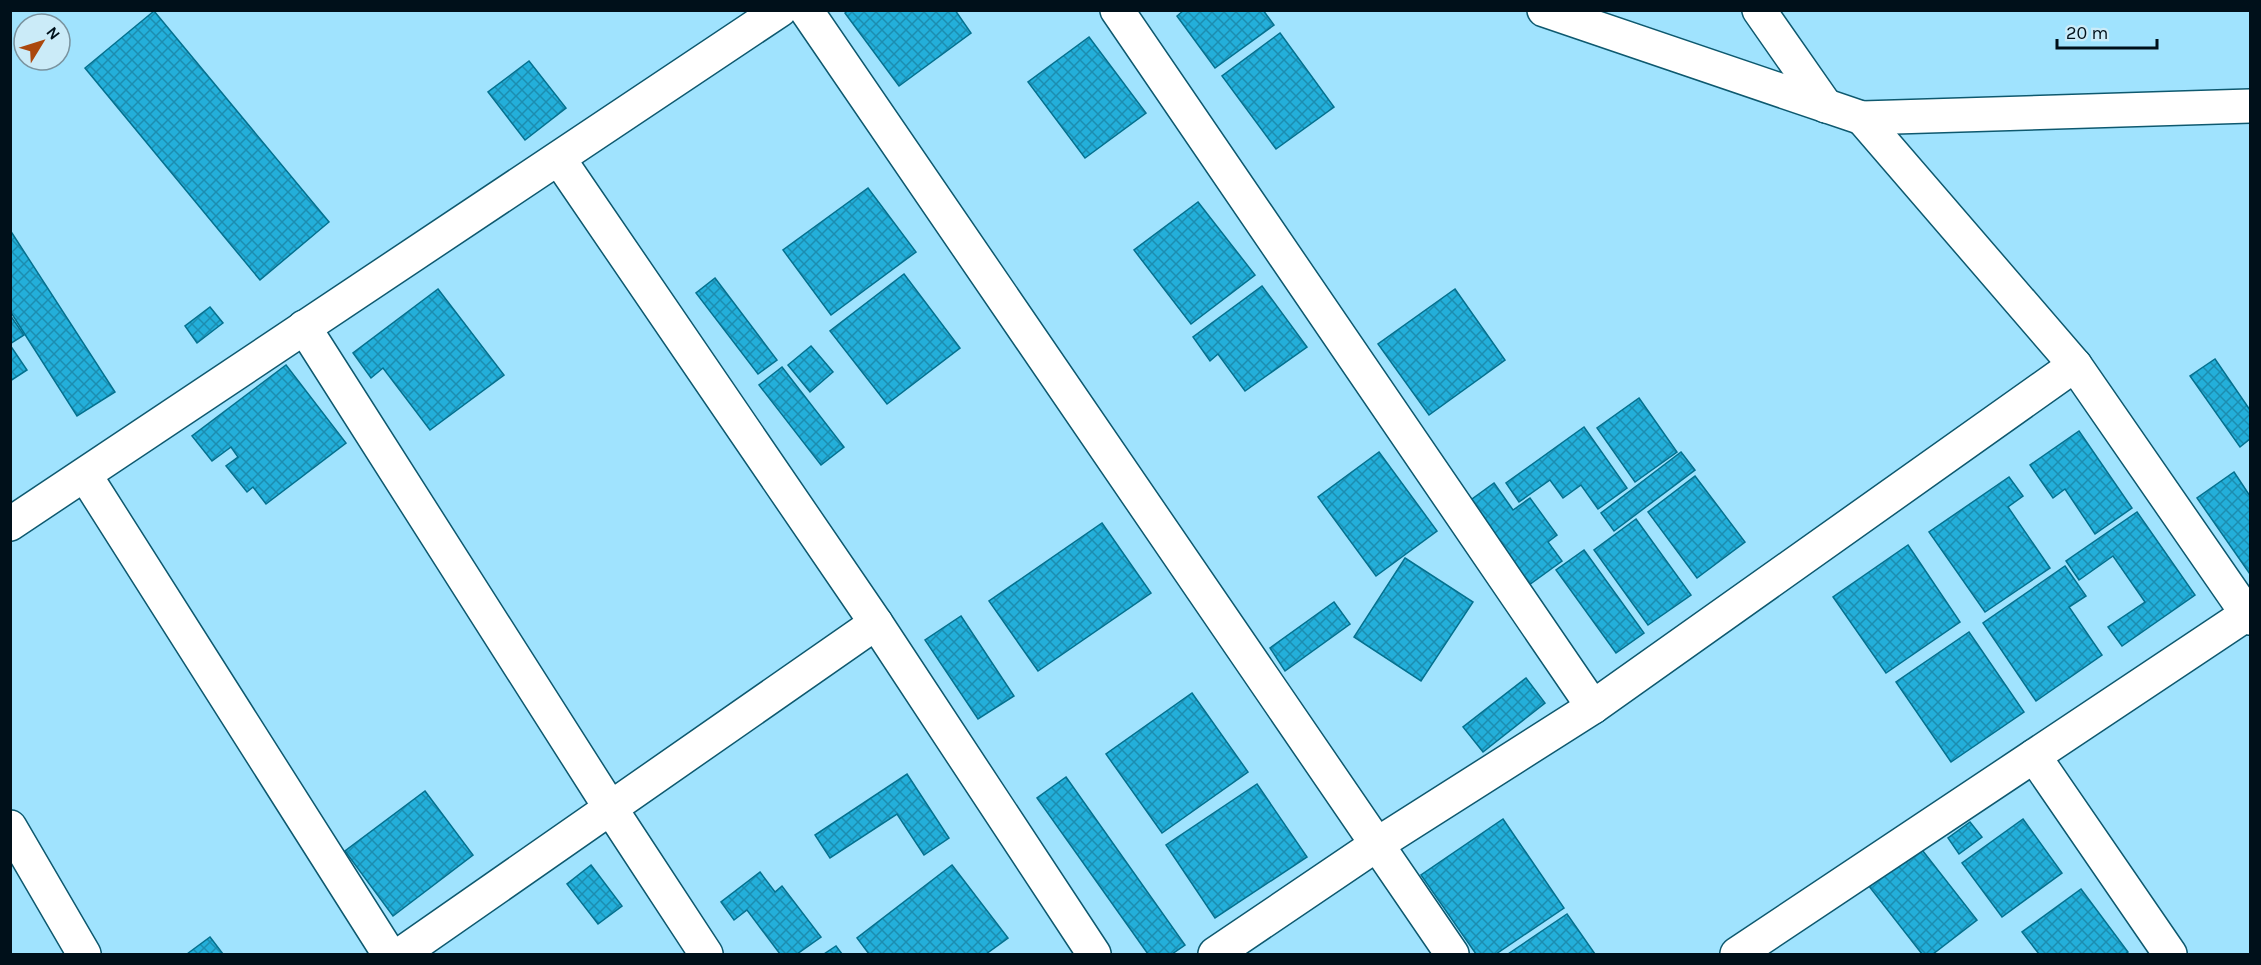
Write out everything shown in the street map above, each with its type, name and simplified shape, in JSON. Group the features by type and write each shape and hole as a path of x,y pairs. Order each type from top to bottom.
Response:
{"street":[{"path":"10,524 780,10"},
{"path":"807,10 1452,954"},
{"path":"1117,10 1593,707"},
{"path":"1544,10 1862,118 2250,106"},
{"path":"1759,10 1826,106"},
{"path":"1737,954 2249,616 2075,366 1862,118"},
{"path":"559,159 876,623 1094,954"},
{"path":"304,327 610,809 706,954"},
{"path":"1215,954 1376,845 1593,707 2075,366"},
{"path":"85,475 389,954"},
{"path":"402,954 876,623"},
{"path":"2034,756 2170,954"},
{"path":"10,827 84,954"}],"building":[{"path":"848,10 955,10 971,33 899,86 845,13"},
{"path":"1184,10 1263,10 1274,25 1215,68 1177,16"},
{"path":"154,11 329,222 260,280 85,68"},
{"path":"1280,33 1334,107 1276,149 1222,76"},
{"path":"1089,37 1146,113 1085,158 1028,82"},
{"path":"529,61 566,108 525,140 488,92"},
{"path":"868,188 916,252 831,315 783,250"},
{"path":"1198,202 1255,275 1191,324 1134,250"},
{"path":"10,230 115,392 77,416 10,311"},
{"path":"904,274 960,348 887,404 830,331"},
{"path":"715,278 777,360 758,374 696,293"},
{"path":"1262,286 1307,347 1245,391 1218,354 1210,361 1193,337"},
{"path":"438,289 504,375 430,430 383,368 371,378 353,353"},
{"path":"1455,289 1505,360 1429,415 1378,344"},
{"path":"210,307 223,323 197,343 185,326"},
{"path":"10,315 24,335 10,344"},
{"path":"10,345 27,370 10,381"},
{"path":"811,346 833,372 810,392 788,365"},
{"path":"2215,359 2250,410 2250,439 2240,447 2190,376"},
{"path":"286,365 346,443 266,504 253,487 247,492 226,466 238,457 231,447 212,461 192,436"},
{"path":"782,367 844,447 821,465 759,385"},
{"path":"1639,398 1677,452 1635,482 1597,428"},
{"path":"1584,427 1627,488 1598,509 1581,485 1563,498 1550,480 1519,502 1506,483"},
{"path":"2079,431 2132,508 2095,534 2065,489 2053,498 2030,465"},
{"path":"1379,452 1437,531 1376,576 1318,497"},
{"path":"1681,452 1695,470 1614,531 1601,513"},
{"path":"2234,472 2250,496 2250,574 2197,498"},
{"path":"1695,476 1745,542 1697,578 1648,512"},
{"path":"2009,477 2023,496 2008,507 2050,568 1985,612 1929,532"},
{"path":"1494,483 1513,510 1530,498 1557,535 1548,542 1562,561 1529,585 1468,502"},
{"path":"2137,512 2195,595 2122,646 2108,627 2145,602 2113,556 2079,580 2066,561"},
{"path":"1636,519 1691,595 1648,625 1594,550"},
{"path":"1102,523 1151,593 1038,671 989,601"},
{"path":"1908,545 1960,622 1886,673 1833,597"},
{"path":"1584,550 1644,633 1616,653 1556,570"},
{"path":"1405,558 1473,602 1421,681 1354,637"},
{"path":"2065,566 2086,596 2069,607 2102,655 2036,701 1983,623"},
{"path":"1334,602 1350,624 1285,671 1270,648"},
{"path":"961,616 1014,696 978,719 925,640"},
{"path":"1969,632 2024,712 1951,762 1896,682"},
{"path":"1526,678 1545,703 1483,752 1463,727"},
{"path":"1192,693 1248,772 1162,833 1106,754"},
{"path":"907,774 949,838 924,855 897,814 830,858 815,835"},
{"path":"1066,777 1185,945 1172,954 1148,954 1037,798"},
{"path":"1257,784 1307,857 1215,918 1166,845"},
{"path":"425,791 473,855 393,916 345,851"},
{"path":"1503,819 1564,908 1496,954 1476,954 1421,875"},
{"path":"2023,819 2062,873 2002,917 1962,863"},
{"path":"1970,822 1982,837 1959,854 1948,838"},
{"path":"1919,846 1977,920 1933,954 1922,954 1868,885"},
{"path":"591,865 622,906 598,924 567,884"},
{"path":"952,865 1008,938 986,954 869,954 857,938"},
{"path":"760,872 775,892 782,886 821,937 797,954 780,954 747,910 734,920 721,902"},
{"path":"2081,889 2128,952 2125,954 2039,954 2022,932"},
{"path":"1567,914 1595,954 1508,954"},
{"path":"210,937 223,954 187,954"},
{"path":"836,946 842,954 824,954"}]}
